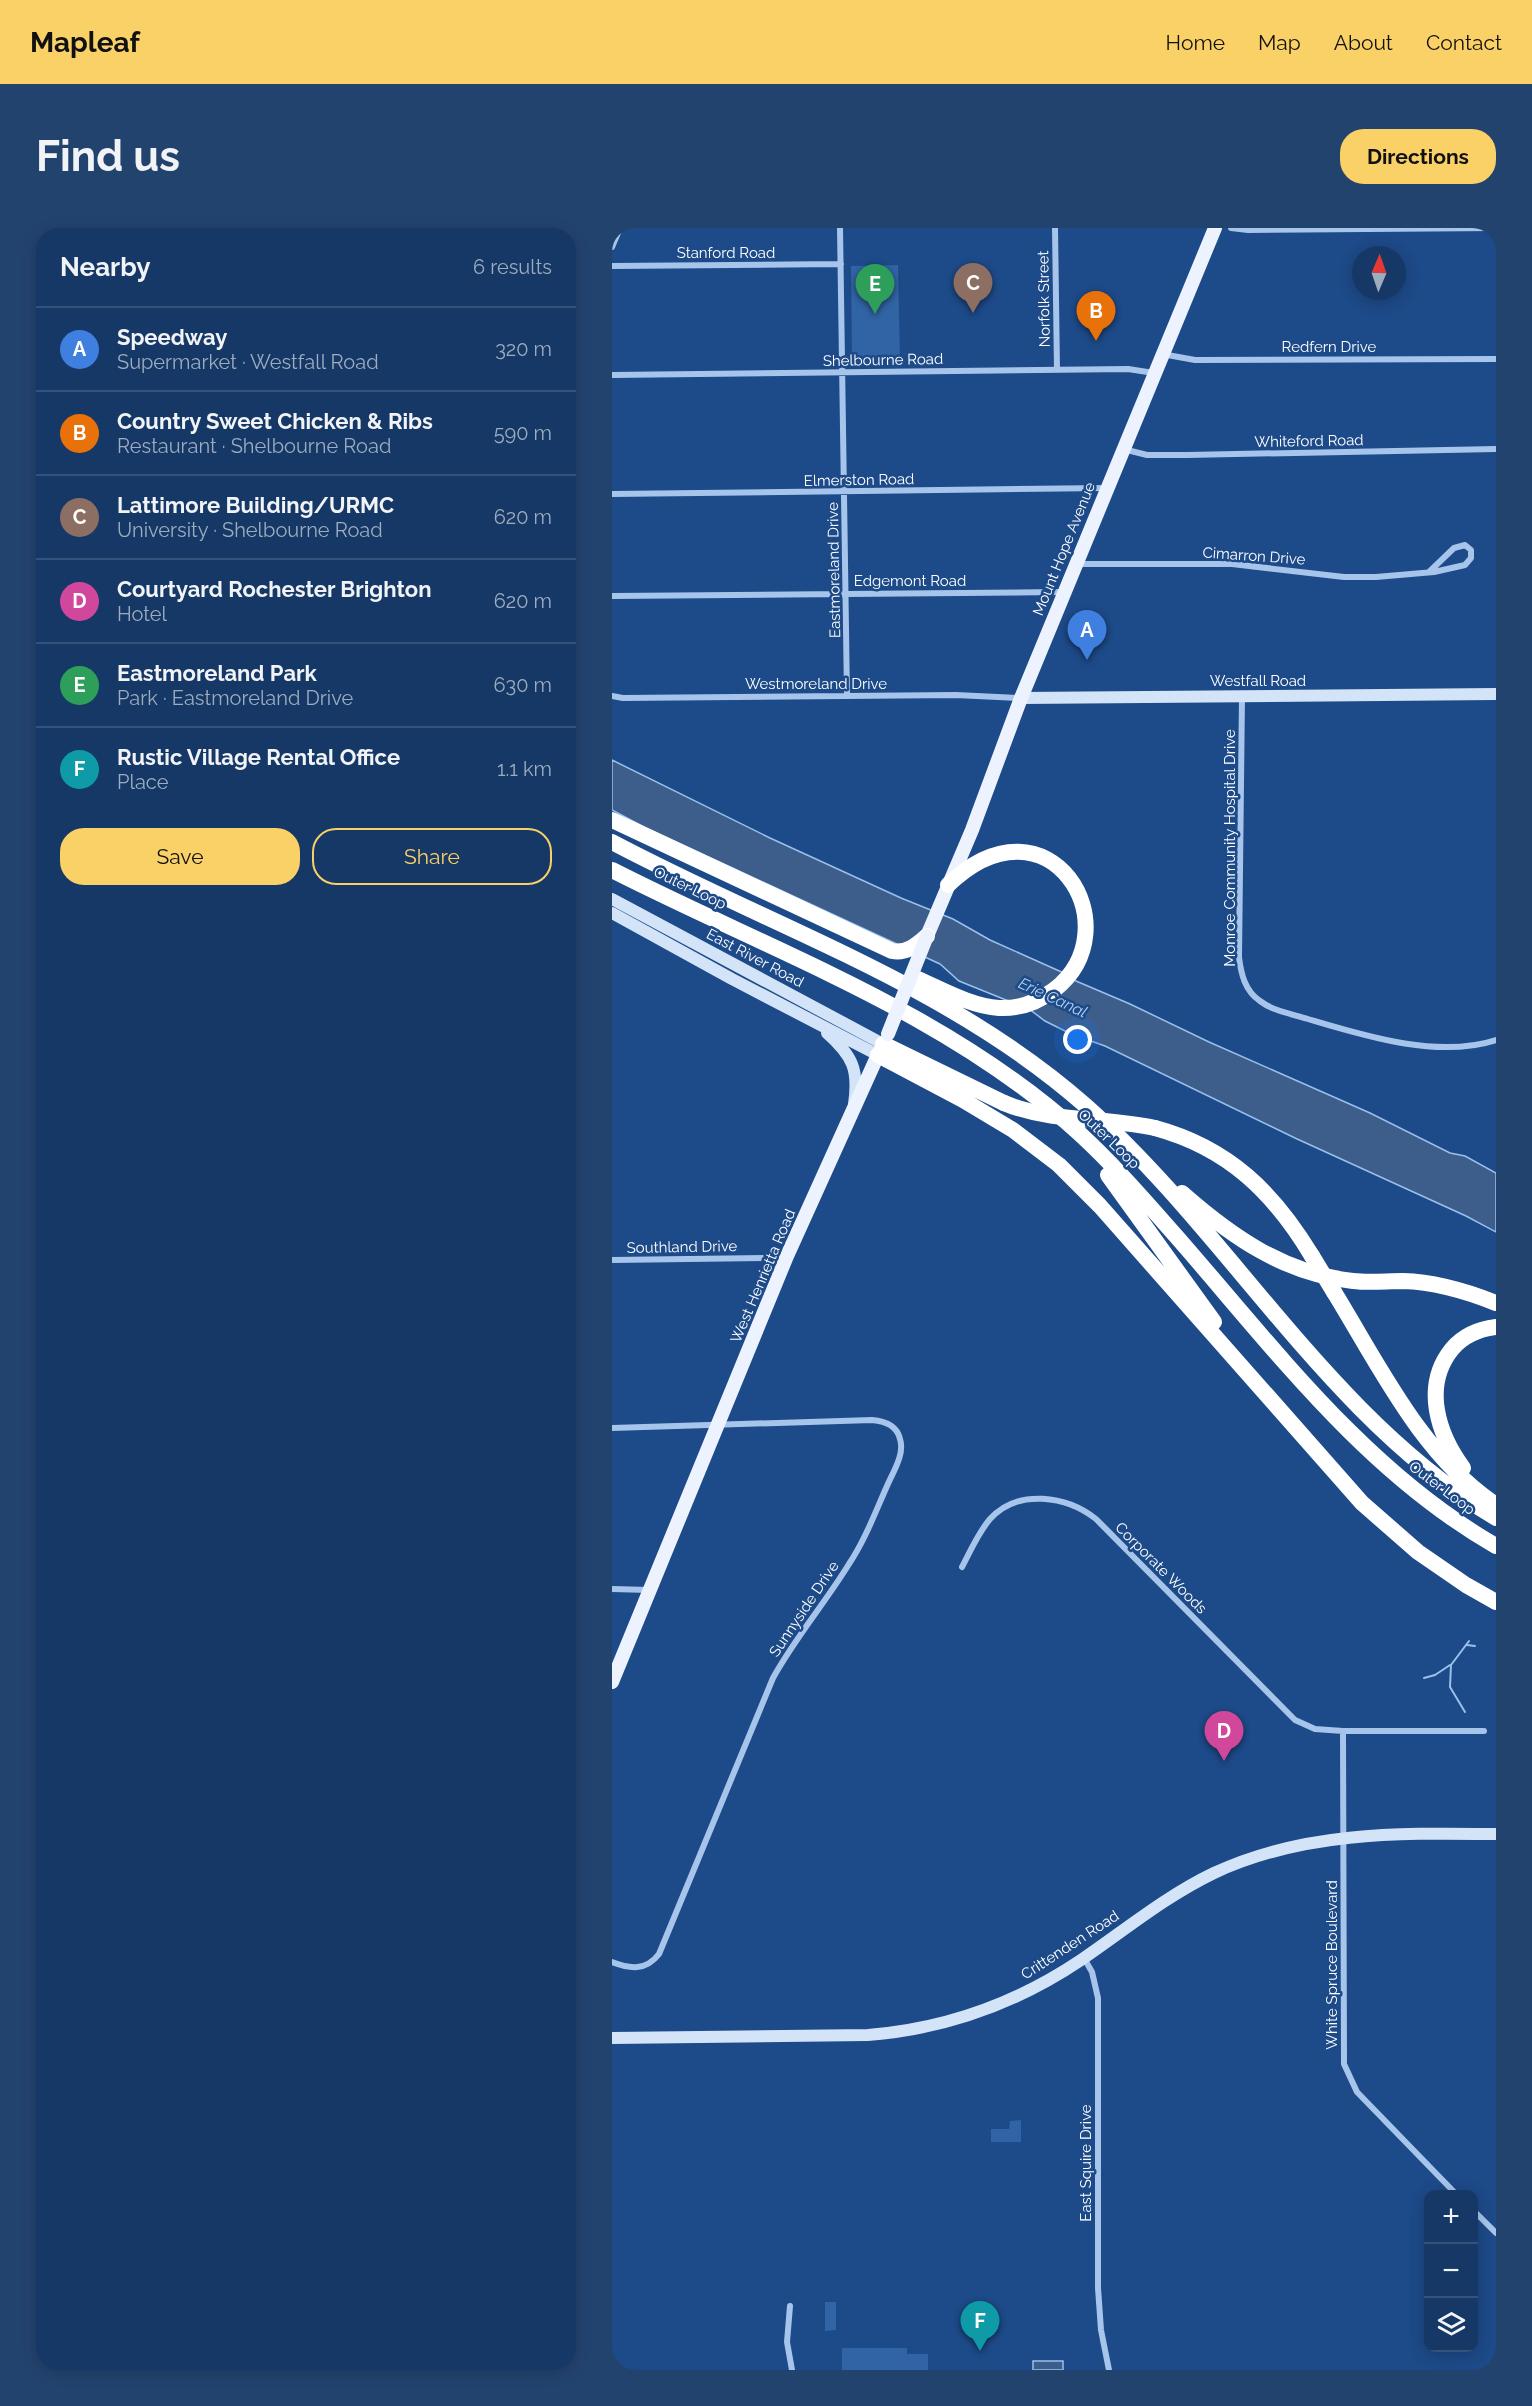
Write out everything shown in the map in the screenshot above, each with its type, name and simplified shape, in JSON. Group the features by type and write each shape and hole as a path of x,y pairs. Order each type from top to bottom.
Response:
{"highway":[{"path":"612,820 892,951 902,952 910,949 927,936"},
{"name":"Outer Loop","path":"612,842 915,988 966,1017 1039,1067 1116,1135 1157,1178 1330,1376 1380,1429 1435,1476 1496,1518"},
{"path":"784,925 980,1004 998,1008 1030,1004 1062,983 1072,970 1080,954 1084,938 1085,915 1078,892 1060,868 1041,856 1020,851 994,854 969,867 948,885"},
{"name":"Outer Loop","path":"612,870 915,1016 989,1062 1069,1125 1141,1197 1315,1395 1366,1449 1433,1506 1496,1546"},
{"path":"883,1044 1004,1103 1048,1116 1128,1123 1155,1128 1196,1144 1247,1176 1264,1190 1284,1213 1431,1445 1461,1477 1496,1504"},
{"path":"883,1044 1031,1142 1059,1165 1100,1206 1342,1481 1384,1524 1429,1561 1496,1602"},
{"path":"1069,1125 1130,1203 1276,1406"},
{"path":"1116,1135 1213,1219 1274,1260 1303,1271 1334,1278 1362,1282 1432,1284 1470,1293 1496,1303"},
{"path":"1496,1327 1472,1333 1454,1346 1442,1365 1435,1394 1439,1421 1445,1440 1468,1474 1496,1500"}],"main road":[{"name":"Mount Hope Avenue","path":"948,885 972,830 1021,698 1064,592 1215,228"},
{"name":"West Henrietta Road","path":"612,1682 787,1256 883,1044 948,885"}],"street":[{"path":"612,247 620,228"},
{"name":"Eastmoreland Drive","path":"840,228 847,696"},
{"name":"Norfolk Street","path":"1055,228 1057,369"},
{"path":"1231,228 1248,230 1496,228"},
{"name":"Stanford Road","path":"612,266 841,264"},
{"name":"Redfern Drive","path":"1162,354 1195,360 1496,359"},
{"name":"Shelbourne Road","path":"612,375 1057,369 1128,369 1154,373"},
{"name":"Whiteford Road","path":"1123,449 1146,455 1496,449"},
{"name":"Elmerston Road","path":"612,494 1107,488"},
{"name":"Cimarron Drive","path":"1076,564 1232,564 1359,578 1429,572 1465,565 1471,558 1471,550 1465,545 1458,546 1429,572"},
{"name":"Edgemont Road","path":"612,597 1064,592"},
{"name":"Westfall Road","path":"1021,698 1496,694"},
{"name":"Westmoreland Drive","path":"612,696 623,698 956,695 1021,698"},
{"name":"Monroe Community Hospital Drive","path":"1242,696 1239,957 1243,980 1249,990 1260,1001 1278,1010 1381,1040 1456,1047 1475,1046 1496,1040"},
{"name":"East River Road","path":"612,899 883,1044"},
{"name":"East River Road","path":"612,913 807,1018 883,1044"},
{"path":"807,1018 837,1041 852,1061 856,1081 852,1111"},
{"name":"Southland Drive","path":"612,1260 787,1256"},
{"name":"Sunnyside Drive","path":"612,1428 878,1421 889,1424 898,1433 901,1451 857,1552 794,1642 773,1678 659,1954 650,1963 640,1967 623,1966 612,1962"},
{"name":"Corporate Woods","path":"962,1567 989,1519 1006,1507 1040,1498 1065,1501 1096,1519 1289,1714 1315,1729 1484,1731"},
{"path":"612,1589 650,1590"},
{"path":"1343,1731 1343,1837"},
{"name":"Crittenden Road","path":"612,2038 847,2036 909,2030 950,2021 1000,2004 1042,1984 1084,1958 1161,1903 1216,1872 1279,1849 1343,1837 1416,1833 1496,1834"},
{"name":"White Spruce Boulevard","path":"1343,1837 1344,2064 1357,2092 1452,2190"},
{"name":"East Squire Drive","path":"1084,1958 1092,1972 1098,1998 1098,2289 1101,2330 1109,2370"},
{"path":"1478,2216 1496,2233"},
{"path":"790,2306 787,2342 792,2370"}],"shaded area":[{"path":"898,265 900,361 852,362 851,266"},
{"path":"1021,2120 1021,2142 991,2142 991,2129 1009,2129 1010,2121"},
{"path":"825,2302 836,2302 836,2330 825,2331"},
{"path":"842,2348 907,2348 907,2354 928,2354 928,2370 842,2370"}],"water":[{"name":"Erie Canal","path":"612,760 770,838 901,898 953,919 990,940 1066,974 1076,981 1370,1113 1450,1153 1465,1156 1496,1173 1496,1232 1105,1046 1071,1034 1045,1021 1021,1003 1006,1000 959,981 940,964 612,810"},
{"path":"1033,2361 1063,2361 1063,2370 1033,2370"}],"waterway":[{"path":"1465,1712 1450,1687 1451,1665 1469,1641"},
{"path":"1467,1645 1475,1646"},
{"path":"1424,1678 1435,1675 1450,1665"}],"place":[{"name":"Lattimore Building/URMC","path":"973,313"},
{"name":"Eastmoreland Park","path":"875,314"},
{"name":"Country Sweet Chicken & Ribs","path":"1096,341"},
{"name":"Speedway","path":"1087,660"},
{"name":"Courtyard Rochester Brighton","path":"1224,1761"},
{"name":"Rustic Village Rental Office","path":"980,2351"}]}
